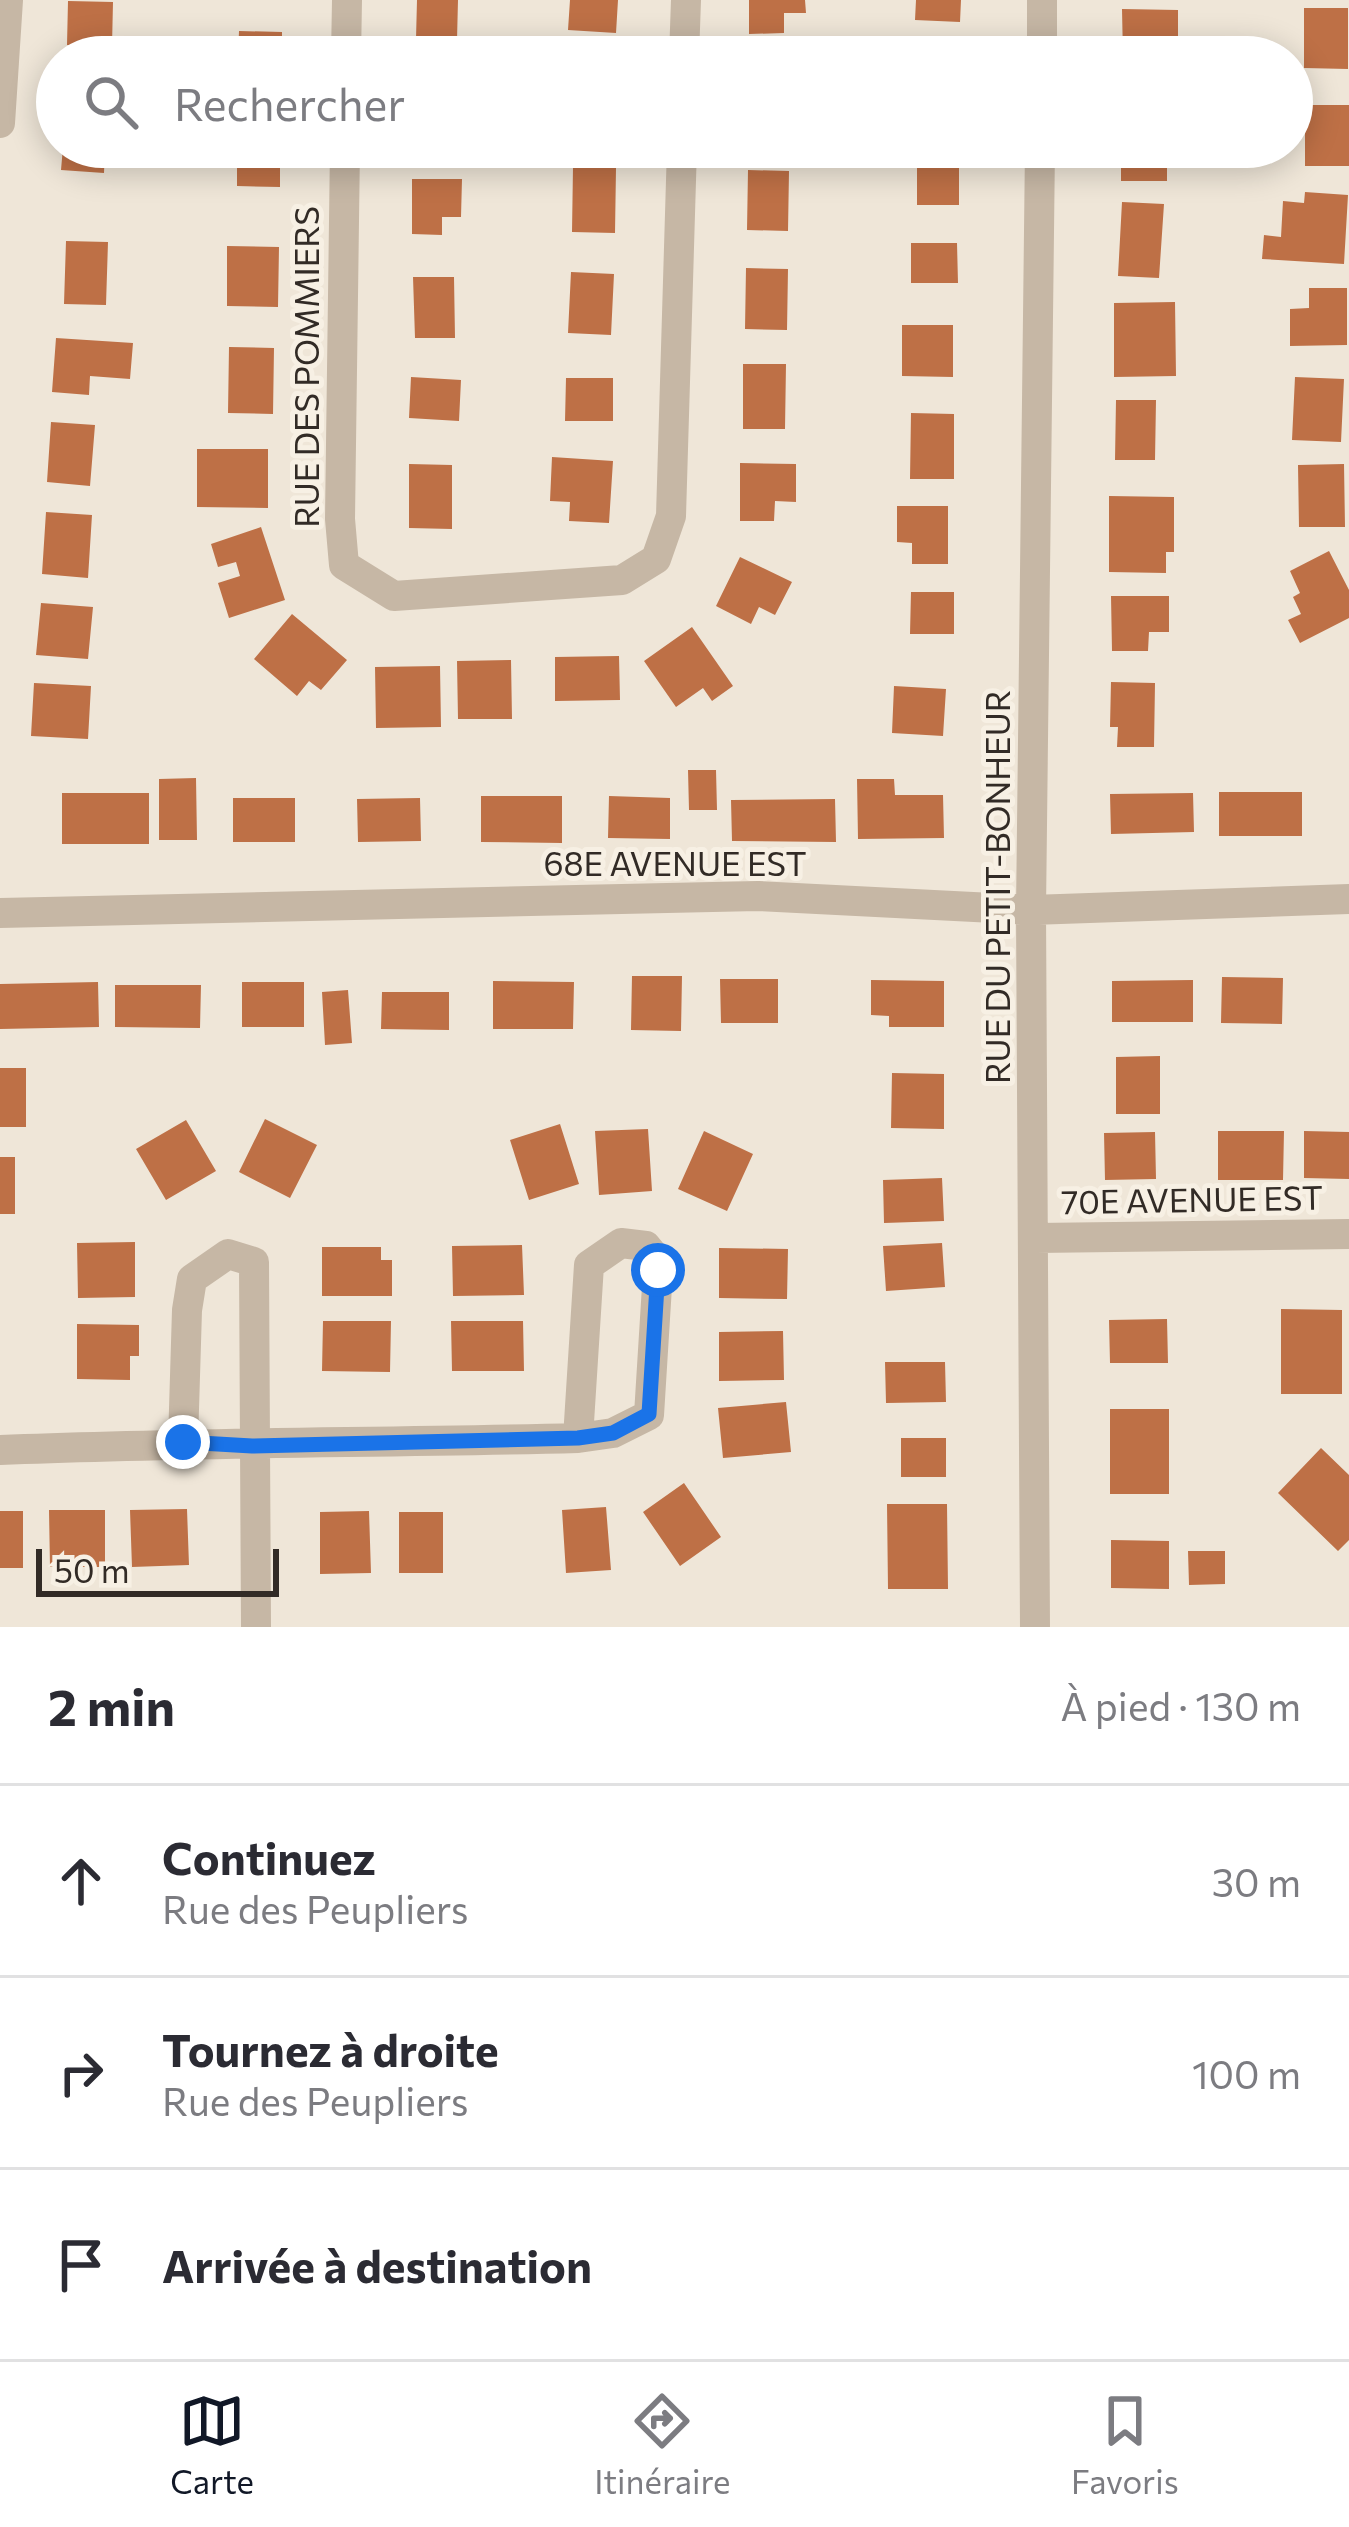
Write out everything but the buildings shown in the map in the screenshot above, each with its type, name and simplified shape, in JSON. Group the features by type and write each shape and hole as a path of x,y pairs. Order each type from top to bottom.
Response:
{"street":[{"path":"0,123 8,0"},
{"path":"346,36 347,0"},
{"path":"685,36 686,0"},
{"path":"1042,0 1042,36"},
{"name":"RUE DES POMMIERS","path":"345,168 340,519 344,565 394,596 622,580 656,559 671,516 681,168"},
{"name":"RUE DU PETIT-BONHEUR","path":"1035,1627 1031,910 1040,168"},
{"name":"68E AVENUE EST","path":"0,914 758,896 1031,910 1349,899"},
{"name":"70E AVENUE EST","path":"1036,1238 1349,1234"},
{"path":"0,1450 183,1442 252,1446 578,1438 613,1433 649,1414 658,1270 646,1246 621,1243 589,1265 578,1438"},
{"path":"183,1442 192,1279 228,1253 254,1262 256,1627"}],"route":[{"path":"183,1442 252,1446 578,1438 613,1433 649,1414 658,1270"}]}
